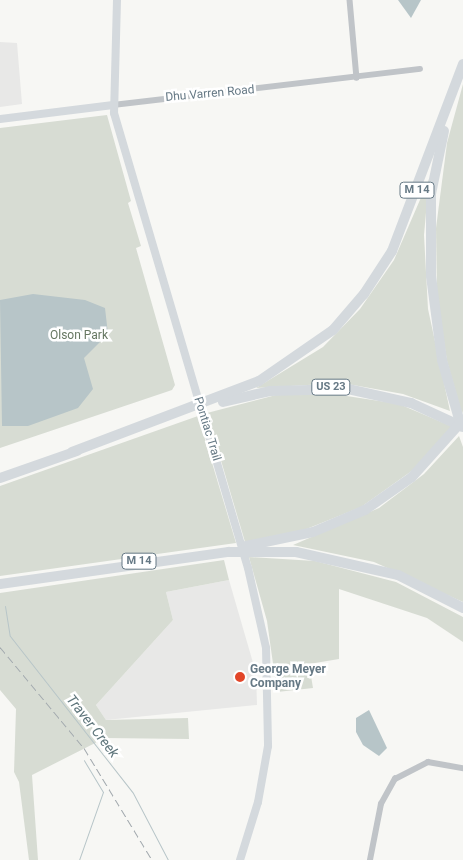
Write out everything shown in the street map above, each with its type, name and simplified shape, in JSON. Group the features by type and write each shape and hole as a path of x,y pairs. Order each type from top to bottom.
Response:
{"highway":[{"name":"M 14","path":"72,452 259,380 333,330 364,294 392,251 463,64"},
{"path":"454,91 431,194 430,238 437,332 450,391 463,433"},
{"name":"US 23","path":"0,478 72,452 270,390 348,389 389,396 447,418 463,427"},
{"name":"M 14","path":"50,577 254,545 329,526 365,510 412,477 463,420"},
{"path":"0,584 230,552 296,552 398,575 463,608"}],"main road":[{"name":"Pontiac Trail","path":"117,0 113,105 248,568 267,656 270,720 261,790 240,860"},
{"name":"Dhu Varren Road","path":"0,119 113,105"}],"street":[{"path":"350,0 357,78"},
{"name":"Dhu Varren Road","path":"113,105 357,78 420,69"},
{"path":"370,860 381,804 395,779 428,762 463,768"}],"shaded area":[{"path":"398,0 421,0 411,18"},
{"path":"0,42 17,43 22,104 0,107"},
{"path":"33,294 85,300 105,308 108,334 84,358 93,389 78,408 28,426 2,426 0,300"},
{"path":"229,580 256,673 257,705 106,720 96,705 173,620 166,592"},
{"path":"369,710 387,748 379,756 363,745 356,732 356,718"}],"green space":[{"path":"463,84 462,414 447,361 437,296 436,228 447,143"},
{"name":"Olson Park","path":"107,115 131,201 128,203 141,246 136,248 175,385 172,390 0,448 0,128"},
{"path":"429,179 424,235 428,309 450,411 403,394 342,383 256,388 323,347 360,309 394,260"},
{"path":"327,393 399,404 453,427 413,470 361,507 304,530 245,542 207,413 276,395"},
{"path":"198,416 236,543 0,576 0,486"},
{"path":"459,436 463,447 463,602 374,562 293,545 379,508 424,474"},
{"path":"249,557 315,561 396,582 463,617 463,642 427,618 339,589 339,659 309,664 313,688 277,692 267,621"},
{"path":"224,560 229,580 166,592 173,620 96,705 106,720 188,718 189,739 105,738 32,775 38,860 29,860 19,782 14,772 16,709 0,690 0,593"}],"waterway":[{"name":"Traver Creek","path":"5,606 10,636 133,793 168,860"},
{"path":"79,860 103,792 84,760"}],"railway":[{"path":"0,647 84,748 152,860"}],"place":[{"name":"George Meyer Company","path":"240,677"}]}
